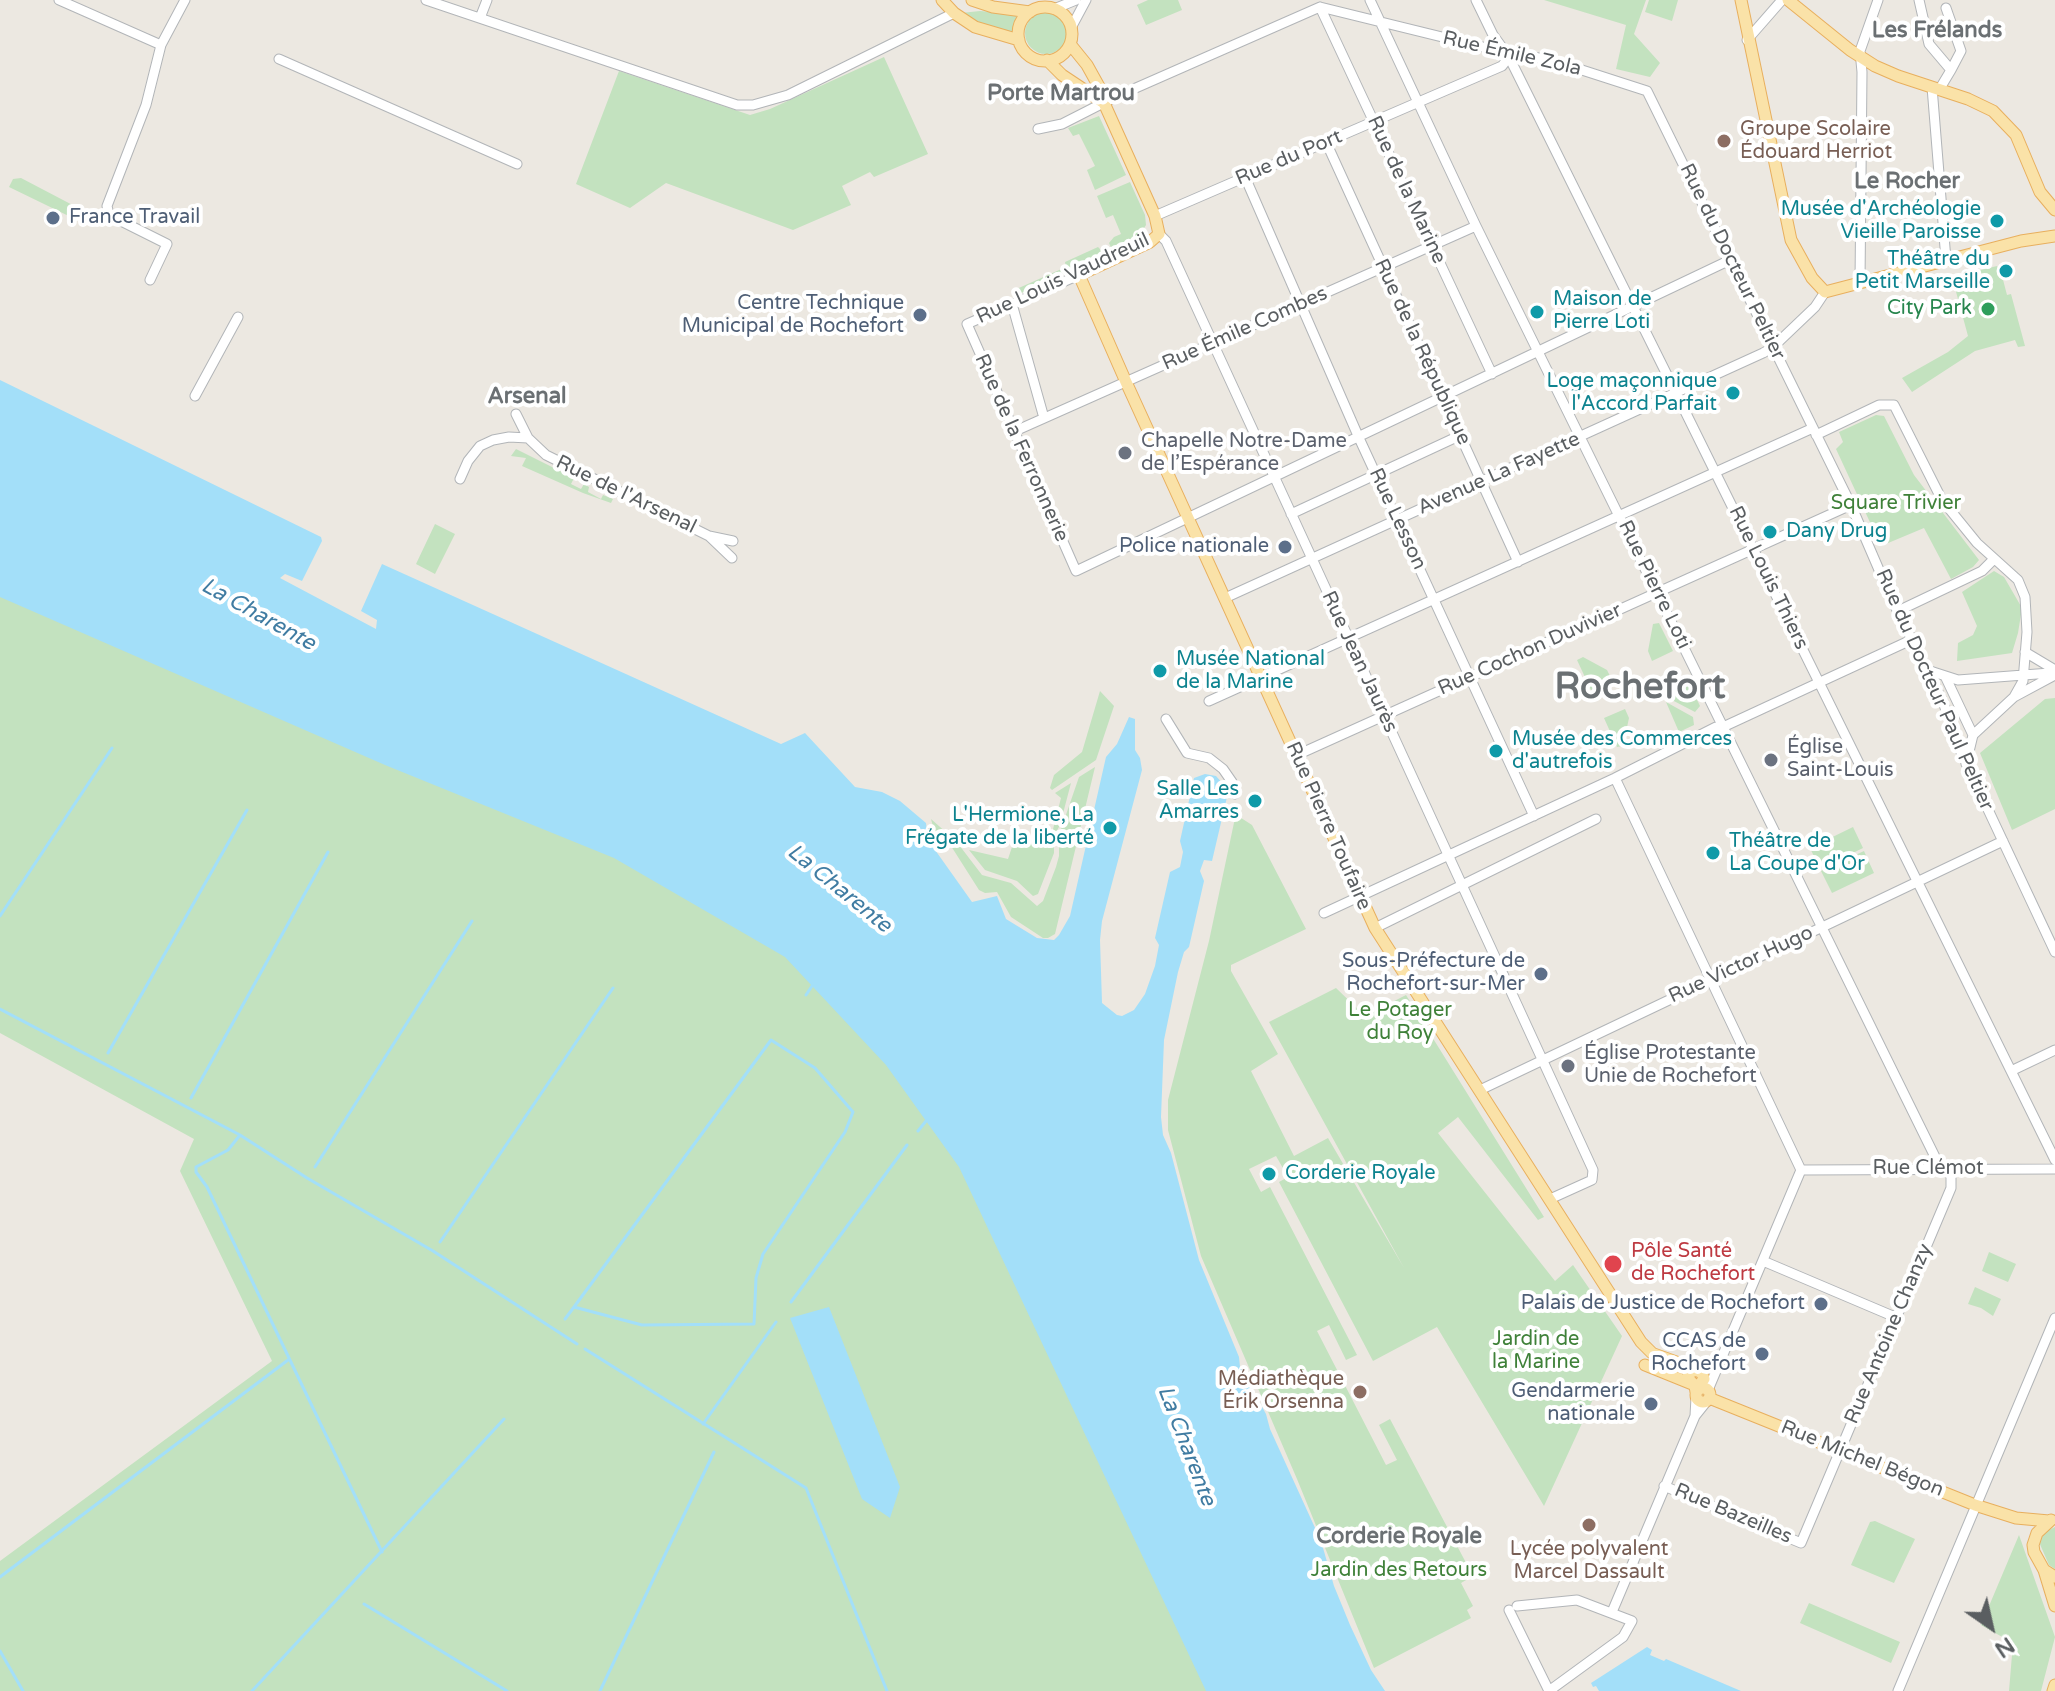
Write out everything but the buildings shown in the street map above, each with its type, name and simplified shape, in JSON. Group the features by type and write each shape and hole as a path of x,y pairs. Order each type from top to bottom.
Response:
{"main road":[{"path":"942,0 954,13 987,32 1019,40 1029,54 1047,60 1062,75 1104,103"},
{"path":"972,0 993,7 1030,12"},
{"path":"1741,0 1791,240 1812,278 1825,292 2036,238 2055,236"},
{"path":"1785,0 1861,58 1898,76 1982,105 2007,123 2016,135 2040,192 2055,210"},
{"path":"954,13 963,9 993,7"},
{"path":"1019,40 1021,23 1030,12 1041,7 1054,9 1067,18 1071,28 1070,44 1059,57 1047,60"},
{"name":"Rue Jean Jaurès","path":"1070,44 1095,79 1155,216 1159,234"},
{"name":"Rue Louis Vaudreuil","path":"1079,275 1150,242 1159,234"},
{"name":"Rue Pierre Toufaire","path":"1079,275 1359,898 1375,928 1641,1342 1648,1358"},
{"name":"Rue Michel Bégon","path":"1648,1358 1701,1387 1975,1505 2016,1518 2052,1520"},
{"path":"2016,1518 2034,1540"},
{"path":"2052,1520 2037,1533 2034,1552 2044,1570 2055,1606"},
{"path":"2044,1570 2055,1577"},
{"path":"2053,1691 2055,1685"}],"street":[{"path":"59,0 161,45"},
{"path":"150,280 167,244 109,215 107,210 146,105 161,45 185,0"},
{"path":"426,0 737,105 753,105 788,95 954,13"},
{"path":"480,18 487,0"},
{"path":"1054,9 1076,0"},
{"path":"1071,28 1086,0"},
{"name":"Rue Pierre Loti","path":"1370,0 1476,226 1723,727 1946,1169"},
{"name":"Rue Louis Thiers","path":"1476,0 1493,35 1509,57 2055,1160"},
{"path":"1747,40 1785,0"},
{"path":"1860,283 1860,51 1878,0"},
{"path":"1919,0 1929,44 1951,70"},
{"path":"1038,129 1062,124 1320,7"},
{"name":"Rue Émile Zola","path":"1320,7 1491,49 1509,57 1518,54 1554,61 1647,91 1652,96"},
{"name":"Rue de la Marine","path":"1320,7 1492,374"},
{"path":"1946,8 1961,51 1936,88 1946,260"},
{"name":"Rue du Port","path":"1155,216 1502,66 1509,57"},
{"path":"279,59 517,164"},
{"name":"Rue du Docteur Peltier","path":"1652,96 1814,432"},
{"name":"Rue de la République","path":"1326,142 1518,562"},
{"name":"Rue Lesson","path":"1245,177 1359,438 1534,816"},
{"name":"Rue Émile Combes","path":"1013,432 1476,226"},
{"name":"Rue Jean Jaurès","path":"1159,234 1166,241 1594,1175 1592,1180 1550,1199"},
{"path":"1190,519 1730,260"},
{"name":"Rue Louis Vaudreuil","path":"967,324 1079,275"},
{"name":"Avenue La Fayette","path":"1225,598 1772,348 1815,307 1825,292"},
{"path":"1012,304 1044,418"},
{"path":"195,396 238,317"},
{"name":"Rue de la Ferronnerie","path":"967,324 1076,571 1190,519"},
{"path":"1209,701 1716,472 1878,405 1894,405 1942,500 1977,543 2018,580 2025,597 2027,632 2023,676 2014,697"},
{"name":"Rue de l'Arsenal","path":"516,414 528,438 546,455 709,536 733,541"},
{"name":"Rue du Docteur Paul Peltier","path":"1814,432 1943,702 1966,764 2055,952"},
{"path":"1291,514 1461,435"},
{"path":"460,479 468,461 480,446 509,437 528,438"},
{"name":"Rue Cochon Duvivier","path":"1297,755 1851,505"},
{"name":"Rue de l'Arsenal","path":"709,536 732,558"},
{"path":"1898,611 1982,571 1994,559"},
{"path":"1324,913 1615,778 1716,727 1723,727 1911,640"},
{"path":"2025,652 2055,673"},
{"path":"1927,670 1958,680 2055,673"},
{"path":"1966,764 1973,735 2014,697 2055,673"},
{"path":"1945,676 1973,735"},
{"path":"1958,680 1943,702 1957,722 1973,735"},
{"path":"1166,719 1187,753 1209,758 1223,769 1232,782 1235,794"},
{"path":"1612,1612 1695,1416 1701,1387 1718,1363 1801,1170 1615,778"},
{"path":"1375,928 1596,819"},
{"name":"Rue Victor Hugo","path":"1480,1090 2003,841"},
{"path":"2011,1071 2055,1050"},
{"name":"Rue Antoine Chanzy","path":"1801,1543 1951,1188 1946,1169"},
{"name":"Rue Clémot","path":"1801,1170 2055,1169"},
{"path":"1763,1261 1895,1317"},
{"path":"1898,1691 2055,1318"},
{"path":"1701,1387 1718,1363"},
{"name":"Rue Bazeilles","path":"1664,1486 1801,1543"},
{"path":"1577,1600 1612,1612 1632,1621 1623,1637 1549,1691 1513,1608 1577,1600"}],"green space":[{"path":"1148,0 1178,0 1182,10 1146,25 1137,5"},
{"path":"1544,0 1646,0 1634,34 1660,63 1650,77 1616,69 1626,25"},
{"path":"1649,0 1678,0 1672,21 1645,12"},
{"path":"1046,12 1061,18 1067,33 1061,48 1046,54 1031,48 1025,33 1031,18"},
{"path":"961,13 1017,14 1013,34 992,30"},
{"path":"884,57 928,154 874,177 870,172 842,186 851,205 793,230 666,183 630,208 576,184 619,71 750,115 770,109"},
{"path":"1099,116 1126,175 1095,190 1087,170 1095,166 1079,134 1073,136 1068,128"},
{"path":"21,178 84,211 79,221 9,187 13,179"},
{"path":"1130,182 1145,215 1146,225 1135,242 1113,252 1109,243 1121,234 1113,215 1106,218 1097,196"},
{"path":"1098,247 1105,254 1013,297 1012,291 1066,267 1065,262"},
{"path":"1997,266 2007,295 2011,294 2025,346 2018,347 2015,340 1975,351 1912,392 1902,378 1948,352 1968,336 1952,277"},
{"name":"Square Trivier","path":"1876,415 1884,416 1914,475 1979,560 1973,567 1951,579 1924,528 1881,546 1836,449 1843,442 1839,432"},
{"path":"516,449 574,478 571,484 581,489 584,484 589,487 588,492 601,499 603,495 613,499 611,503 583,493 522,466 526,458 511,456"},
{"path":"435,524 455,534 435,574 416,564"},
{"path":"0,560 811,937 964,1116 1231,1691 0,1691 0,1561 272,1361 180,1171 194,1139 0,1033"},
{"path":"1994,571 2004,577 2022,608 2012,653 1957,661 1958,643 1973,635 1977,626 1962,592"},
{"path":"1659,623 1673,651 1652,661 1648,651 1653,624"},
{"path":"1583,657 1607,670 1612,680 1591,690 1577,660"},
{"path":"1687,679 1700,706 1695,712 1670,699 1666,689"},
{"path":"1100,691 1114,706 1096,760 1052,790 1054,775 1082,752"},
{"path":"2055,698 2055,809 2012,830 1980,753 2045,699"},
{"path":"1666,702 1693,717 1694,725 1679,732"},
{"path":"1625,709 1629,718 1623,746 1617,747 1604,718"},
{"path":"1095,767 1055,934 1043,938 1011,917 997,892 979,890 951,846 935,834 931,819 956,841 982,875 1011,883 1037,906 1043,901 1056,867 1059,835 1079,777"},
{"path":"1071,783 1054,836 1054,853 1038,894 1033,896 1017,881 985,870 969,850 1008,859 1014,841 1034,844 1038,838 1051,837 1061,798 1055,793"},
{"path":"1238,816 1252,825 1306,929 1231,965 1231,971 1278,1054 1251,1071 1294,1156 1328,1138 1404,1268 1269,1022 1336,988 1365,1016 1406,995 1544,1217 1538,1220 1458,1117 1438,1133 1555,1281 1573,1265 1622,1336 1544,1506 1437,1327 1373,1361 1279,1182 1288,1177 1276,1156 1249,1169 1261,1192 1270,1187 1357,1355 1346,1360 1329,1325 1317,1331 1386,1465 1397,1460 1379,1425 1390,1419 1473,1576 1461,1583 1473,1606 1467,1610 1471,1618 1374,1668 1201,1256 1168,1130 1168,1100 1209,941 1235,818"},
{"path":"1853,827 1863,848 1820,869 1810,848"},
{"path":"1864,851 1874,873 1832,893 1821,871"},
{"path":"1989,1252 2016,1264 2008,1282 1982,1271"},
{"path":"1975,1287 2001,1299 1993,1316 1968,1304"},
{"path":"1875,1521 1915,1539 1894,1583 1851,1565 1870,1522"},
{"path":"2055,1527 2055,1569 2049,1565 2039,1542 2045,1532"},
{"path":"2019,1535 2055,1637 2041,1691 2009,1691 2013,1643 1981,1625"},
{"path":"1809,1603 1900,1642 1891,1663 1800,1623"}],"water":[{"name":"La Charente","path":"0,380 321,537 322,541 302,581 285,574 280,578 376,629 377,620 361,611 382,564 781,744 805,733 855,787 882,792 900,801 926,823 928,840 972,902 997,896 1006,919 1037,938 1054,940 1070,916 1106,757 1117,744 1129,717 1135,719 1135,750 1142,770 1102,921 1100,940 1102,1003 1117,1015 1134,1010 1145,994 1155,966 1159,945 1155,938 1170,872 1180,867 1183,852 1180,841 1194,778 1205,774 1216,776 1224,785 1227,797 1212,861 1204,860 1200,871 1204,881 1189,947 1184,952 1178,972 1164,1040 1163,1135 1171,1153 1199,1260 1239,1357 1240,1367 1266,1414 1321,1541 1350,1625 1371,1670 1385,1691 1206,1691 959,1167 886,1065 785,957 614,858 385,765 0,597"},
{"path":"829,1307 900,1487 890,1518 862,1499 790,1318"},
{"path":"1647,1647 1652,1650 1650,1655 1741,1691 1599,1691 1596,1686 1593,1687 1591,1683"}],"waterway":[{"path":"0,916 112,748"},
{"path":"108,1053 247,810"},
{"path":"191,1098 328,852"},
{"path":"315,1167 472,921"},
{"path":"806,995 812,986"},
{"path":"440,1242 613,988"},
{"path":"0,1009 240,1135 433,1251 577,1344"},
{"path":"565,1319 771,1040 815,1068 853,1112 845,1132 763,1254 756,1278 754,1324 642,1325 574,1307"},
{"path":"918,1131 926,1121"},
{"path":"240,1135 228,1150 196,1167 196,1172 207,1187 382,1552"},
{"path":"791,1302 907,1145"},
{"path":"703,1424 776,1322"},
{"path":"585,1349 806,1488 887,1691"},
{"path":"0,1577 288,1360"},
{"path":"252,1691 504,1419"},
{"path":"600,1691 714,1452"},
{"path":"364,1604 507,1691"},
{"path":"0,1651 23,1691"}],"place":[{"name":"Groupe Scolaire Édouard Herriot","path":"1724,141"},
{"name":"France Travail","path":"53,218"},
{"name":"Musée d'Archéologie Vieille Paroisse","path":"1997,221"},
{"name":"Théâtre du Petit Marseille","path":"2006,271"},
{"name":"City Park","path":"1988,309"},
{"name":"Maison de Pierre Loti","path":"1537,312"},
{"name":"Centre Technique Municipal de Rochefort","path":"920,315"},
{"name":"Loge maçonnique l'Accord Parfait","path":"1733,393"},
{"name":"Chapelle Notre-Dame de l’Espérance","path":"1125,453"},
{"name":"Dany Drug","path":"1770,532"},
{"name":"Police nationale","path":"1285,547"},
{"name":"Musée National de la Marine","path":"1160,671"},
{"name":"Musée des Commerces d'autrefois","path":"1496,751"},
{"name":"Église Saint-Louis","path":"1771,760"},
{"name":"Salle Les Amarres","path":"1255,801"},
{"name":"L'Hermione, La Frégate de la liberté","path":"1110,828"},
{"name":"Théâtre de La Coupe d'Or","path":"1713,853"},
{"name":"Sous-Préfecture de Rochefort-sur-Mer","path":"1541,974"},
{"name":"Église Protestante Unie de Rochefort","path":"1568,1066"},
{"name":"Corderie Royale","path":"1269,1174"},
{"name":"Pôle Santé de Rochefort","path":"1613,1264"},
{"name":"Palais de Justice de Rochefort","path":"1821,1304"},
{"name":"CCAS de Rochefort","path":"1762,1354"},
{"name":"Médiathèque Érik Orsenna","path":"1360,1392"},
{"name":"Gendarmerie nationale","path":"1651,1404"},
{"name":"Lycée polyvalent Marcel Dassault","path":"1589,1525"}],"district":[{"name":"Les Frélands","path":"1937,31"},
{"name":"Porte Martrou","path":"1061,94"},
{"name":"Le Rocher","path":"1907,182"},
{"name":"Arsenal","path":"527,397"},
{"name":"Rochefort","path":"1640,689"},
{"name":"Corderie Royale","path":"1399,1537"}],"park label":[{"name":"Le Potager du Roy","path":"1400,1022"},
{"name":"Jardin de la Marine","path":"1536,1352"},
{"name":"Jardin des Retours","path":"1399,1571"}]}
